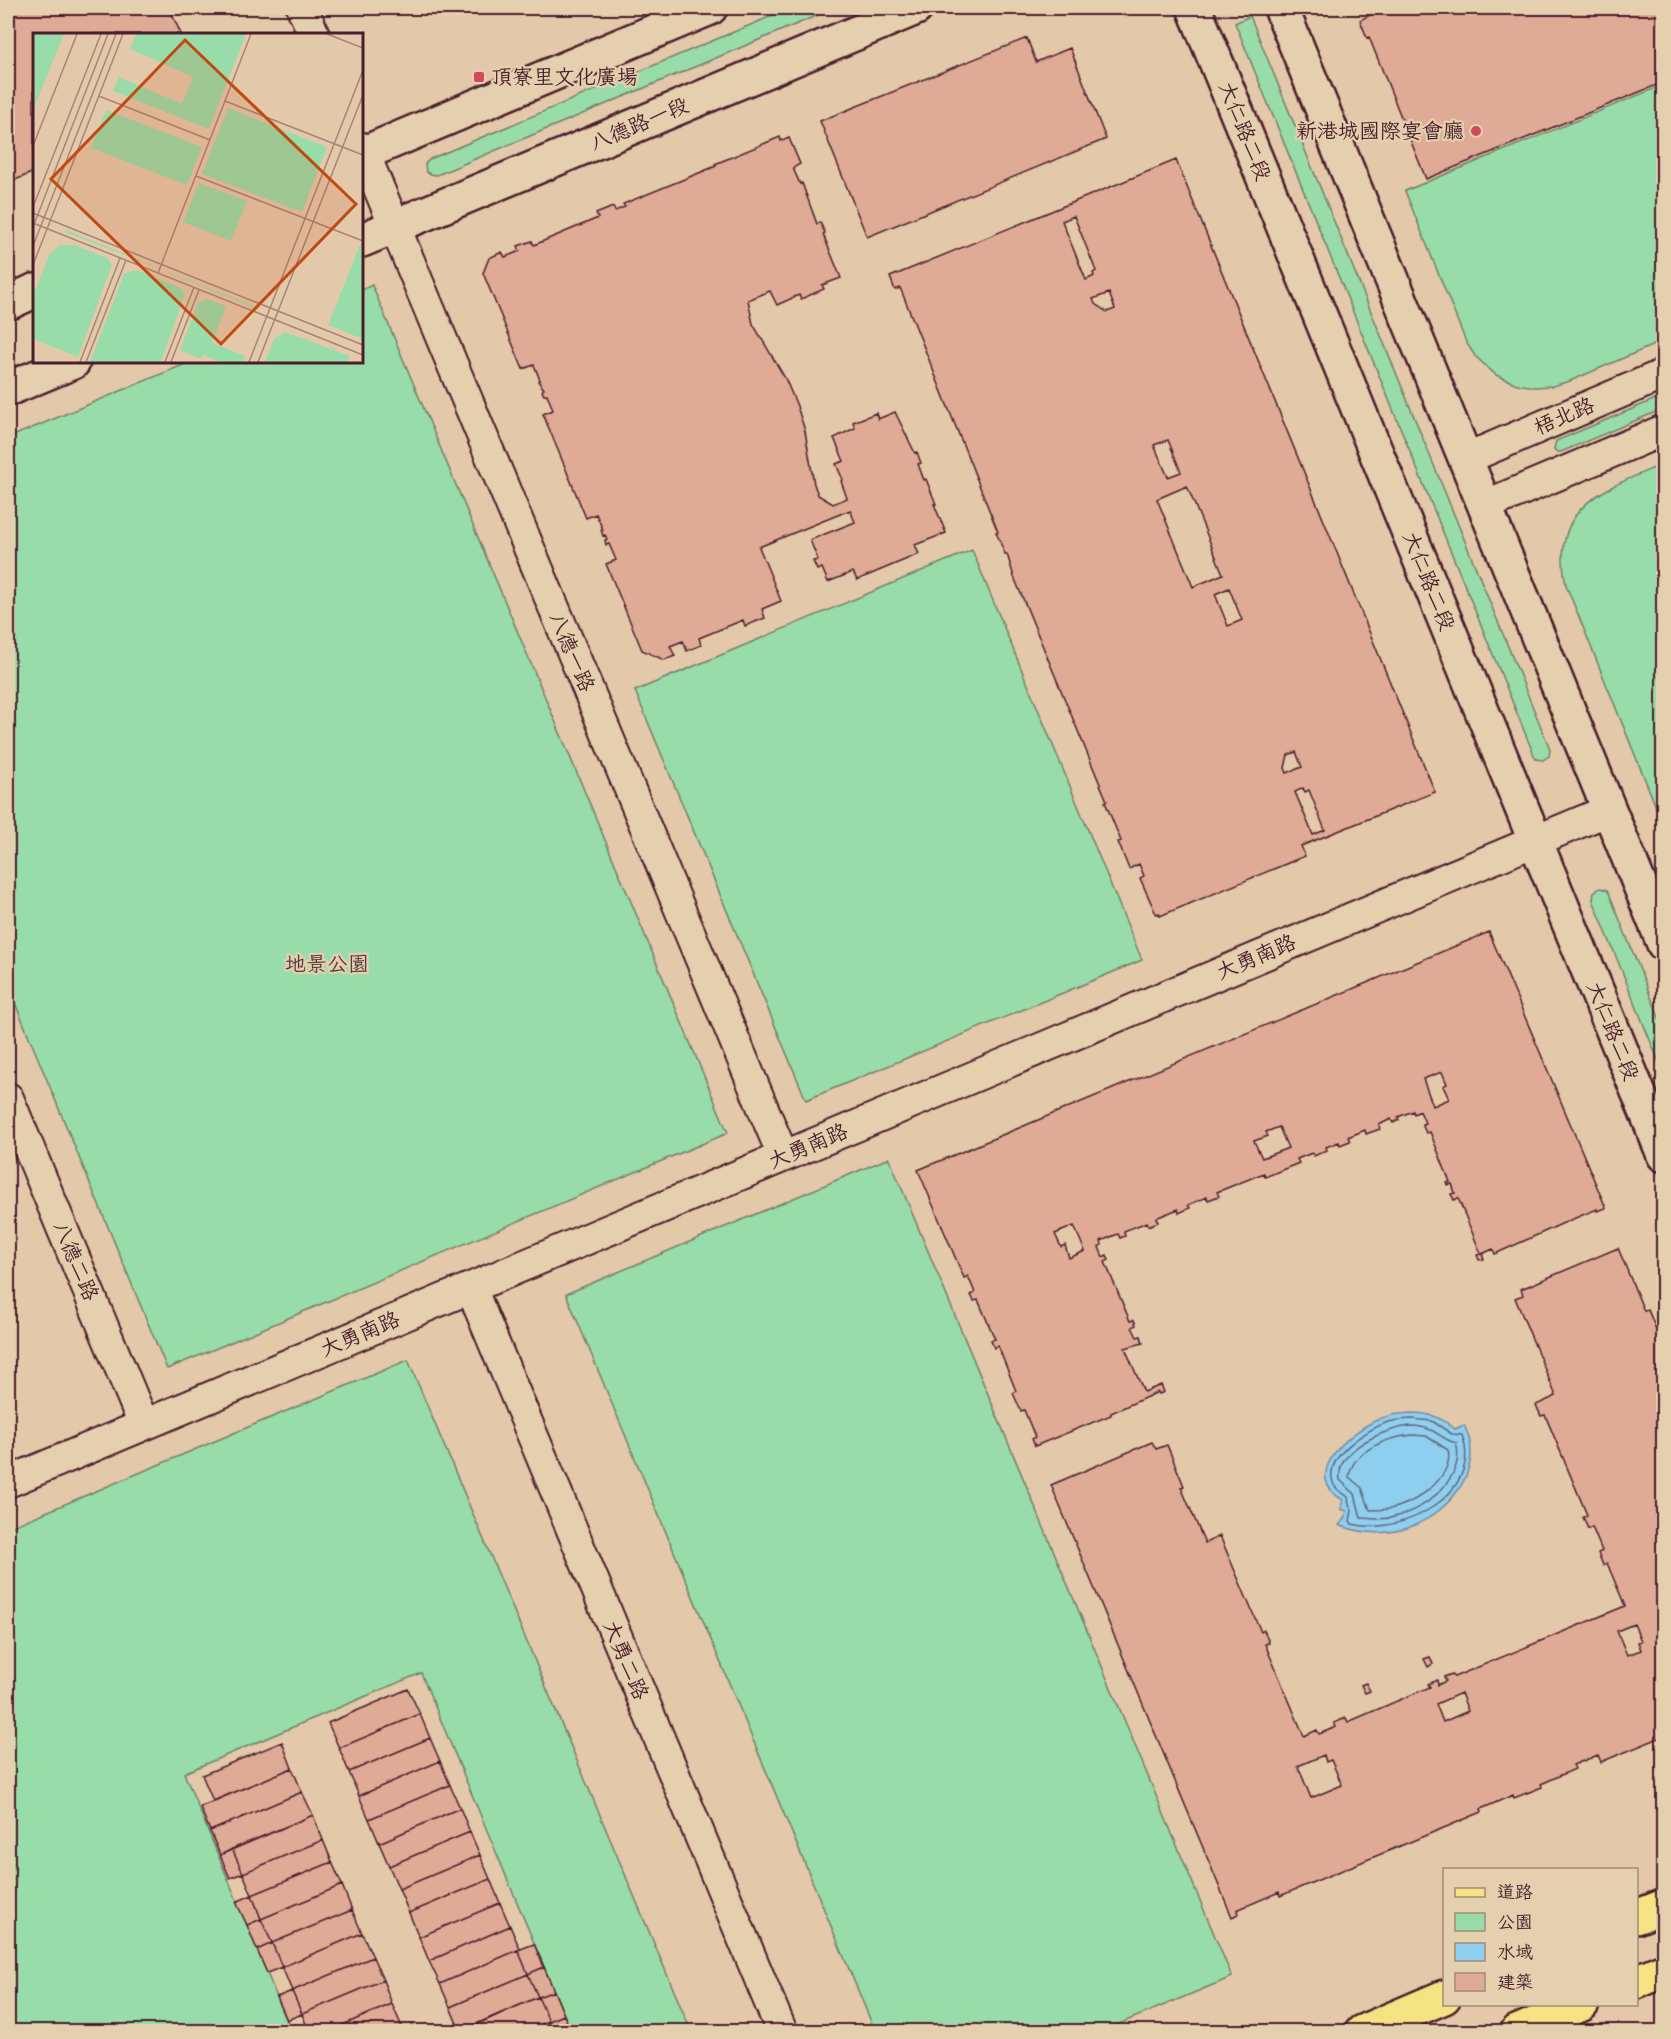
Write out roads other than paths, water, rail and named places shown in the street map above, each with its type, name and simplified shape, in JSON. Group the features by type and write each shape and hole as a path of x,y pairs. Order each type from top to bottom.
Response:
{"main road":[{"path":"1638,1916 1664,1906"},
{"path":"1638,1981 1664,1971"},
{"path":"1362,2031 1443,1997"},
{"path":"1517,2031 1577,2006"}],"street":[{"path":"302,8 314,33"},
{"path":"363,152 710,8"},
{"name":"八德路一段","path":"363,240 916,8"},
{"name":"大仁路二段","path":"1194,8 1664,1155"},
{"path":"1281,8 1664,944"},
{"name":"八德一路","path":"363,154 783,1156"},
{"path":"8,303 33,291"},
{"path":"8,388 66,363"},
{"name":"梧北路","path":"1465,459 1664,374"},
{"path":"1484,506 1664,430"},
{"name":"大勇南路","path":"8,1482 1609,810"},
{"name":"八德二路","path":"8,1098 144,1425"},
{"name":"大勇二路","path":"471,1287 783,2031"}],"water":[{"path":"1411,1413 1434,1416 1455,1429 1464,1425 1470,1442 1470,1459 1466,1475 1458,1490 1447,1504 1433,1515 1401,1530 1371,1532 1339,1525 1345,1519 1347,1511 1341,1509 1343,1500 1331,1490 1326,1479 1327,1468 1332,1456 1352,1435 1375,1421 1383,1417"}],"place":[{"name":"頂寮里文化廣場","path":"479,77"},
{"name":"新港城國際宴會廳","path":"1476,131"}],"park label":[{"name":"地景公園","path":"327,964"}]}
